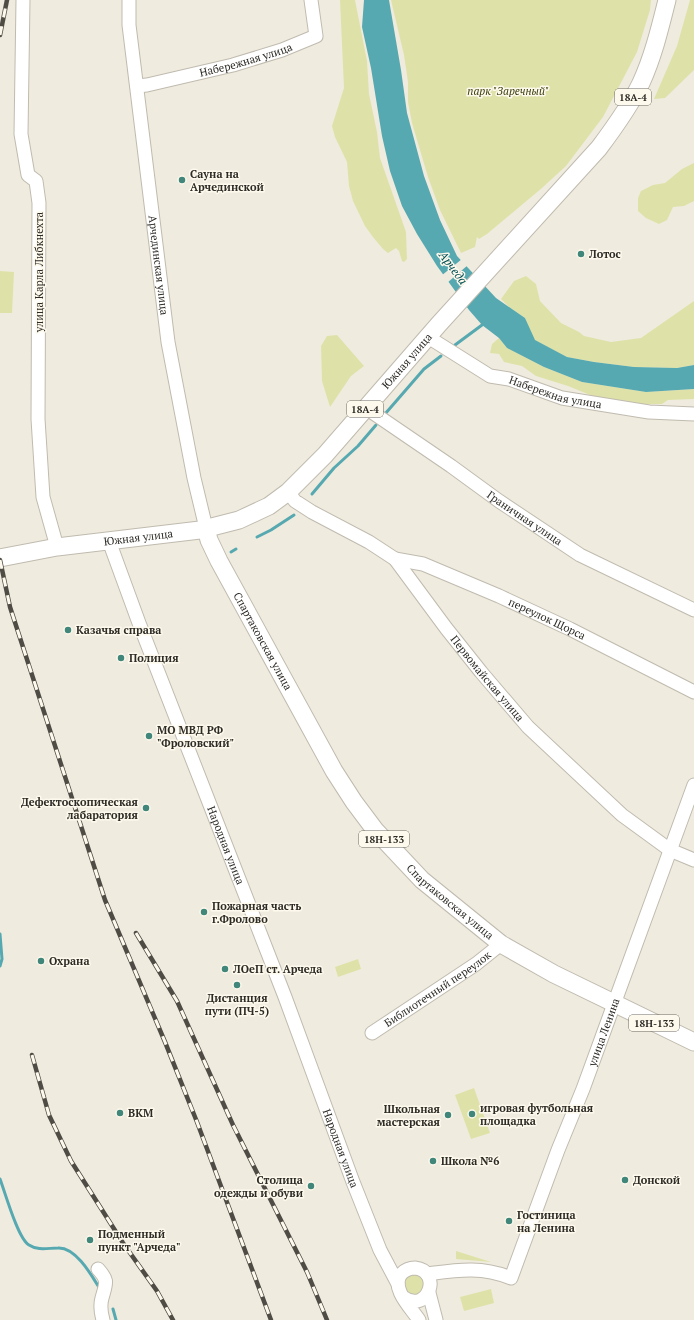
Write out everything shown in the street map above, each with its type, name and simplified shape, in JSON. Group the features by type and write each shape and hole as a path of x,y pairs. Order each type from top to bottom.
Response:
{"main road":[{"name":"Южная улица","path":"0,558 57,547 206,528 249,516 269,506 288,492 324,455 439,324 599,148 619,121 641,84 660,32 667,0"},
{"name":"Спартаковская улица","path":"206,528 209,540 219,561 334,771 354,802 375,830 422,880 501,944 554,974 613,1004 694,1042"}],"street":[{"name":"улица Карла Либкнехта","path":"23,0 21,134 28,176 36,181 39,203 38,419 43,497 57,547"},
{"name":"Арчединская улица","path":"129,0 129,25 168,342 194,478 206,528"},
{"name":"Набережная улица","path":"137,86 233,65 282,50 316,36 311,0"},
{"name":"Набережная улица","path":"428,338 490,376 509,379 562,398 649,412 694,414"},
{"name":"Граничная улица","path":"366,408 499,501 580,555 694,610"},
{"name":"Первомайская улица","path":"288,492 295,500 312,512 363,538 395,559 481,672 528,727 622,815 670,850 694,860"},
{"name":"Народная улица","path":"109,541 139,623 284,997 353,1182 380,1250 398,1284"},
{"name":"переулок Щорса","path":"395,559 423,564 499,596 570,629 694,692"},
{"name":"улица Ленина","path":"427,1274 485,1270 511,1278 583,1089 694,785"},
{"name":"Библиотечный переулок","path":"372,1033 476,964 501,944"},
{"path":"380,1250 401,1265 421,1270 427,1274 430,1282 429,1293 436,1320"},
{"path":"413,1268 402,1274 398,1284 399,1291 419,1320"},
{"path":"98,1269 105,1276 102,1314 103,1320"},
{"path":"403,1297 410,1301 418,1301 429,1293"}],"green space":[{"path":"340,0 355,0 367,61 369,94 377,132 380,158 406,232 407,259 404,262 402,261 399,251 396,248 388,253 383,249 365,226 353,201 349,186 347,162 335,137 332,126 344,88"},
{"name":"парк \"Заречный\"","path":"391,0 651,0 650,10 637,52 603,117 566,166 487,234 479,239 477,237 475,247 461,253 440,210 428,177 412,123 408,102 408,82 404,55"},
{"path":"690,0 694,0 694,70 665,98 654,99 677,46"},
{"path":"694,163 694,201 684,206 673,207 667,220 659,224 646,218 638,211 638,198 641,191 653,185 665,183 682,169"},
{"path":"0,271 14,272 12,313 0,313"},
{"path":"526,276 536,284 540,301 561,323 584,336 611,342 641,338 694,301 694,365 677,368 634,367 594,362 567,357 534,340 525,318 509,307 501,299 514,281"},
{"path":"337,335 364,366 351,376 330,407 322,381 321,346 327,336"},
{"path":"499,338 507,348 544,367 582,382 646,392 694,389 694,399 668,400 662,404 641,404 600,399 568,386 536,376 522,366 504,362 499,354 490,353 492,344"},
{"path":"358,959 361,969 338,977 335,967"},
{"name":"игровая футбольная площадка","path":"474,1088 490,1133 471,1139 455,1095"},
{"path":"456,1251 491,1262 456,1259"},
{"path":"407,1273 423,1274 425,1293 410,1297 401,1279"},
{"path":"491,1289 494,1303 464,1311 460,1297"}],"water":[{"name":"Арчеда","path":"364,0 389,0 407,113 424,176 440,220 457,256 496,298 525,318 535,340 567,357 594,362 634,367 677,368 694,365 694,389 646,392 582,382 544,367 507,348 499,338 482,325 469,310 437,266 417,234 402,206 390,171 362,27"}],"pier":[{"path":"462,259 468,265 447,283 441,276"}],"waterway":[{"path":"455,345 482,325"},
{"path":"385,414 424,369 441,356"},
{"path":"312,494 334,468 358,446 376,425"},
{"path":"257,537 294,515"},
{"path":"231,552 236,549"},
{"path":"0,934 2,959 0,966"},
{"path":"0,1179 16,1225 25,1241 32,1247 36,1248 58,1248 71,1252 83,1263 100,1289"},
{"path":"113,1309 116,1320"}],"railway":[{"path":"0,35 7,0"},
{"path":"0,560 10,607 105,900 197,1122 271,1320"},
{"path":"136,933 177,1001 233,1125 307,1272 327,1320"},
{"path":"32,1055 49,1115 71,1161 123,1243 157,1291 173,1320"}],"place":[{"name":"Сауна на Арчединской","path":"182,180"},
{"name":"Лотос","path":"581,254"},
{"name":"Казачья справа","path":"68,630"},
{"name":"Полиция","path":"121,658"},
{"name":"МО МВД РФ \"Фроловский\"","path":"149,736"},
{"name":"Дефектоскопическая лабаратория","path":"146,808"},
{"name":"Пожарная часть г.Фролово","path":"204,912"},
{"name":"Охрана","path":"41,961"},
{"name":"ЛОеП ст. Арчеда","path":"225,969"},
{"name":"Дистанция пути (ПЧ-5)","path":"237,985"},
{"name":"ВКМ","path":"120,1113"},
{"name":"игровая футбольная площадка","path":"472,1114"},
{"name":"Школьная мастерская","path":"448,1115"},
{"name":"Школа №6","path":"433,1161"},
{"name":"Донской","path":"625,1180"},
{"name":"Столица одежды и обуви","path":"311,1186"},
{"name":"Гостиница на Ленина","path":"509,1221"},
{"name":"Подменный пункт \"Арчеда\"","path":"90,1240"}]}
